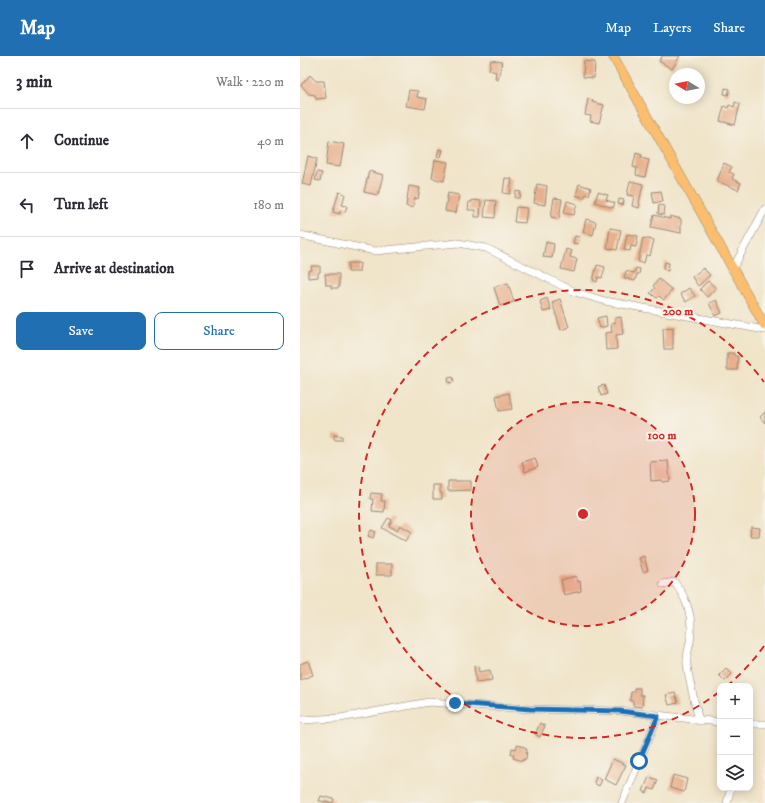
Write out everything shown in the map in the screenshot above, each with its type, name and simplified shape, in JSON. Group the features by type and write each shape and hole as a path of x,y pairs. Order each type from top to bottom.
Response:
{"main road":[{"path":"613,56 732,270 765,326"}],"street":[{"path":"732,270 765,209"},
{"path":"300,235 375,251 458,243 486,248 575,292 605,301 765,330"},
{"path":"663,584 674,582 682,591 687,605 692,634 687,654 687,664 699,721"},
{"path":"300,720 340,718 429,702 530,709 613,711 717,722"},
{"path":"622,803 658,716"},
{"path":"753,724 765,724"},
{"path":"727,803 730,791"}],"building":[{"path":"662,56 680,56 673,68 659,61"},
{"path":"491,60 502,62 498,80 495,79 496,72 489,70"},
{"path":"584,61 595,62 594,78 583,77"},
{"path":"310,75 316,81 324,81 326,98 316,99 315,95 309,94 301,85"},
{"path":"725,88 730,89 728,95 724,94"},
{"path":"409,90 418,91 417,97 427,99 425,109 406,106"},
{"path":"588,99 593,100 592,102 604,105 599,123 590,121 591,116 585,115"},
{"path":"735,102 740,104 735,125 720,121 724,106 728,108 729,105 734,107"},
{"path":"329,141 344,144 340,167 326,165"},
{"path":"439,149 443,150 441,157 437,156"},
{"path":"636,153 642,155 641,158 649,160 645,177 636,175 637,168 633,167"},
{"path":"308,156 317,159 311,186 302,184"},
{"path":"435,160 448,162 444,181 432,178"},
{"path":"724,163 732,167 729,172 734,174 732,179 741,183 738,190 717,181"},
{"path":"369,171 383,175 378,195 364,192"},
{"path":"317,172 322,173 320,181 315,180"},
{"path":"505,178 512,179 510,194 503,193"},
{"path":"630,181 643,184 639,208 632,206 634,196 627,195"},
{"path":"537,184 547,186 545,205 534,203"},
{"path":"579,184 591,188 589,195 586,194 584,198 576,195"},
{"path":"409,186 420,188 418,199 415,198 413,208 406,206"},
{"path":"516,191 521,192 520,198 515,198"},
{"path":"661,191 663,201 654,203 652,192"},
{"path":"339,192 345,194 342,205 347,206 345,212 340,211 340,214 333,212"},
{"path":"598,192 608,195 606,200 615,203 613,208 595,202"},
{"path":"448,193 459,195 456,213 445,211"},
{"path":"554,198 562,199 559,219 551,217"},
{"path":"619,199 624,200 623,205 618,204"},
{"path":"472,200 481,201 480,217 475,217 475,210 468,210 469,202 472,202"},
{"path":"486,200 496,201 495,218 484,217"},
{"path":"567,201 577,204 574,215 564,213"},
{"path":"659,205 665,206 664,215 658,214"},
{"path":"516,207 527,208 525,223 514,222"},
{"path":"654,215 670,219 670,216 681,219 681,233 651,227"},
{"path":"586,219 596,222 593,235 583,232"},
{"path":"610,228 621,230 617,250 607,248"},
{"path":"627,234 638,236 636,247 631,246 630,251 624,250"},
{"path":"575,236 580,237 578,244 573,243"},
{"path":"643,238 654,240 650,256 646,255 644,263 638,262"},
{"path":"546,242 554,244 552,258 543,257"},
{"path":"566,249 572,251 570,257 577,259 574,272 561,269"},
{"path":"665,262 669,263 668,271 663,269"},
{"path":"348,263 360,263 359,272 348,272"},
{"path":"597,265 605,267 602,278 598,277 597,282 593,280"},
{"path":"311,266 320,266 318,277 308,278 308,271 312,270"},
{"path":"636,268 640,269 635,281 624,278 626,271 634,273"},
{"path":"703,268 710,275 698,286 692,277"},
{"path":"325,274 339,274 339,288 331,288 331,285 326,285"},
{"path":"659,279 672,290 664,300 659,296 657,298 650,293 655,288 653,286"},
{"path":"708,281 716,288 707,297 700,289"},
{"path":"508,283 514,302 500,306 494,287"},
{"path":"689,288 695,296 686,302 680,294"},
{"path":"547,298 551,310 543,312 540,301"},
{"path":"560,299 569,327 561,330 552,302"},
{"path":"716,300 722,313 715,316 709,303"},
{"path":"606,316 607,326 600,328 597,318"},
{"path":"621,317 623,334 616,335 617,349 606,350 605,333 612,332 611,324 615,323 615,318"},
{"path":"673,327 673,349 664,349 663,328"},
{"path":"727,353 734,353 734,356 738,356 737,370 727,370"},
{"path":"453,377 454,382 449,383 448,378"},
{"path":"604,385 607,394 601,396 598,387"},
{"path":"509,393 512,409 499,411 496,396"},
{"path":"765,412 765,423 760,417"},
{"path":"334,435 342,436 342,440 334,440"},
{"path":"535,458 538,467 525,472 522,462"},
{"path":"668,461 670,481 651,481 650,462"},
{"path":"448,481 471,481 471,490 448,491"},
{"path":"433,485 440,485 442,499 433,499"},
{"path":"371,493 382,494 381,501 385,501 384,512 372,511 373,499 370,499"},
{"path":"388,518 392,520 389,526 397,530 400,525 412,532 406,541 382,528"},
{"path":"751,527 760,528 759,536 750,536"},
{"path":"371,530 376,532 373,538 368,536"},
{"path":"644,556 648,570 643,572 639,558"},
{"path":"376,564 392,564 392,575 376,575"},
{"path":"576,576 578,582 580,581 581,591 564,595 561,580"},
{"path":"308,661 313,675 300,680 300,664"},
{"path":"478,665 479,672 490,670 492,680 476,682 474,666"},
{"path":"726,668 732,674 725,681 719,675"},
{"path":"634,688 640,688 640,695 643,695 642,707 633,706 633,701 630,701 631,692 634,692"},
{"path":"675,693 678,703 669,705 666,695"},
{"path":"540,723 545,726 540,737 535,734"},
{"path":"517,745 525,747 527,750 526,759 523,759 523,761 513,758 514,754 511,754 512,748 516,749"},
{"path":"613,759 626,765 616,785 604,779"},
{"path":"673,775 687,779 684,792 670,788"},
{"path":"596,777 602,780 599,786 594,783"},
{"path":"649,777 658,780 654,790 649,788 647,793 643,791"},
{"path":"321,796 334,799 333,803 319,801"}],"route":[{"path":"455,703 530,709 620,711 658,716 639,761"}]}
